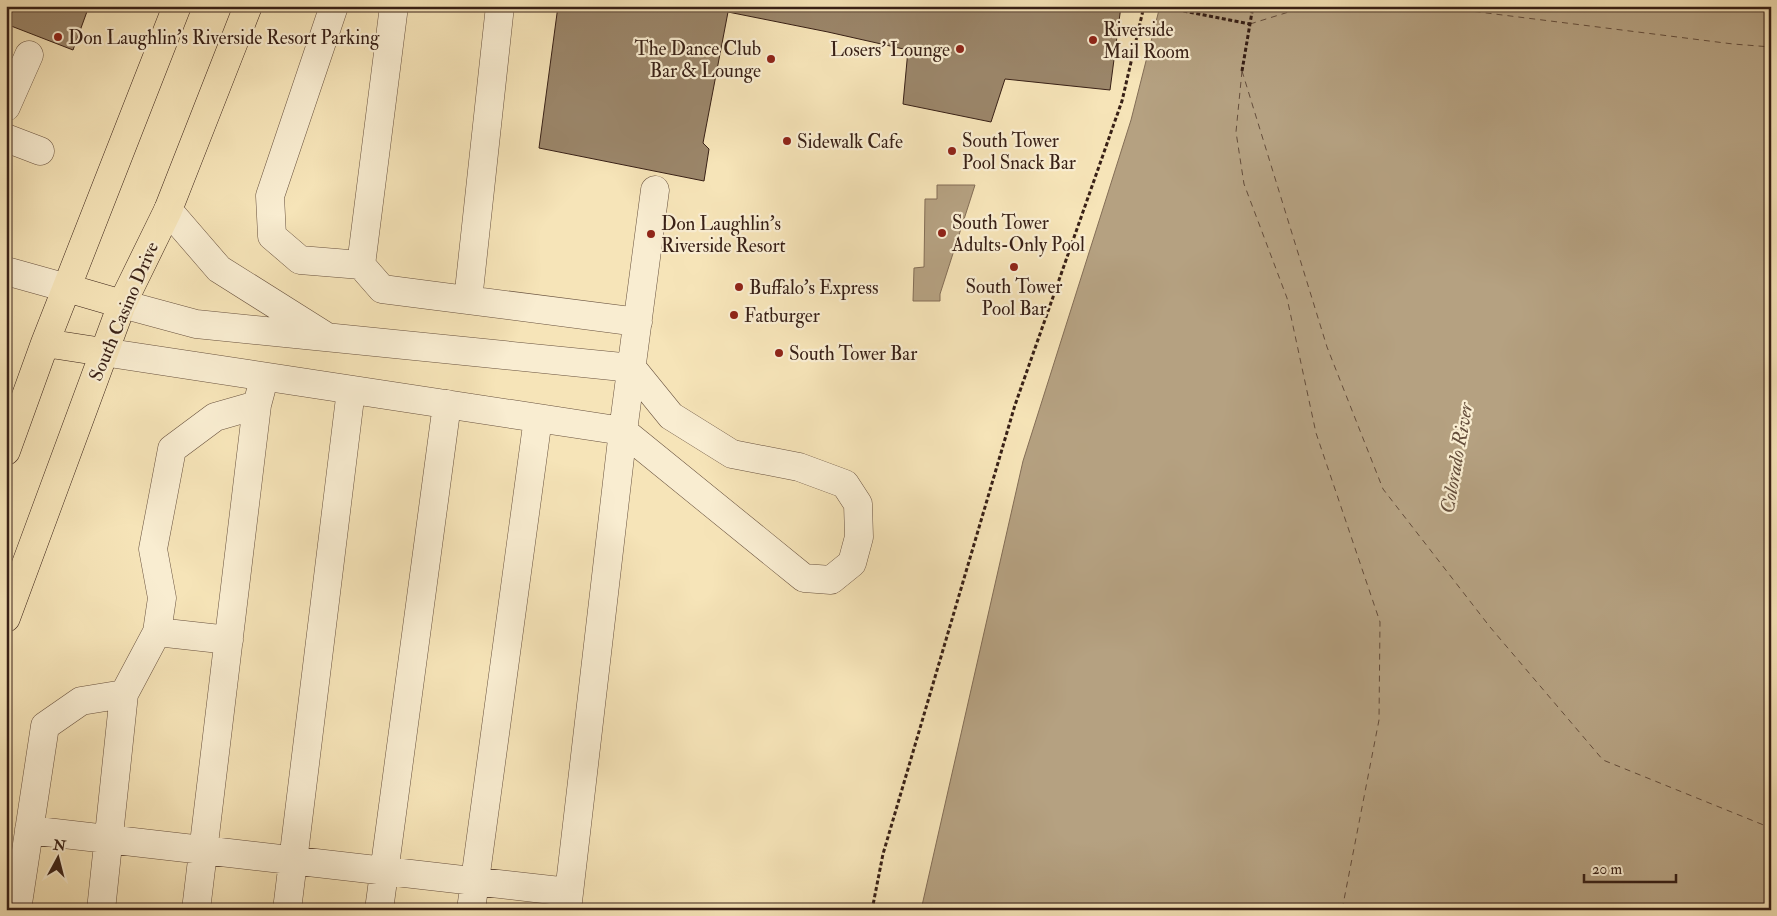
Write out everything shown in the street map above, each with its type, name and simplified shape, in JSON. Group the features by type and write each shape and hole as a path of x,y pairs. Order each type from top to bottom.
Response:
{"main road":[{"path":"6,451 46,343 178,6"},
{"name":"South Casino Drive","path":"6,618 103,352 122,304 168,210 248,6"},
{"path":"68,288 122,304"},
{"path":"46,343 103,352"}],"lane":[{"path":"334,6 270,196 272,236 300,260 361,265 382,289 638,322"},
{"path":"361,265 394,6"},
{"path":"468,300 500,6"},
{"path":"10,92 29,54"},
{"path":"6,138 40,151"},
{"path":"29,830 475,881 568,901 622,431 655,190"},
{"path":"168,210 219,269 325,336"},
{"path":"6,271 68,288"},
{"path":"103,352 622,431 804,578 831,580 852,563 859,538 858,504 845,484 799,467 732,454 671,416 632,368 196,324 122,304"},
{"path":"196,910 257,405 264,376"},
{"path":"287,910 351,390"},
{"path":"379,910 447,404"},
{"path":"100,910 124,694 157,632 162,598 153,549 172,449 216,417 257,405"},
{"path":"472,910 538,418"},
{"path":"157,632 229,640"},
{"path":"17,910 45,726 81,701 124,694"}],"path":[{"path":"872,910 884,854 1015,405 1122,101 1144,6"},
{"path":"1158,6 1250,24"},
{"path":"1242,71 1253,6"}],"water":[{"name":"Colorado River","path":"1160,6 1771,6 1771,910 921,910 1023,461 1131,120"},
{"name":"South Tower Adults-Only Pool","path":"937,185 975,185 940,294 940,301 913,301 914,268 924,267 925,199 937,199"}],"building":[{"name":"Don Laughlin's Riverside Resort Parking","path":"6,6 89,6 73,50 6,24"},
{"name":"Don Laughlin's Riverside Resort","path":"558,6 1121,6 1110,90 1005,79 991,122 903,104 908,50 728,12 703,143 709,149 704,181 539,148"}],"ferry route":[{"path":"1250,24 1308,6"},
{"path":"1431,6 1733,44 1771,47"},
{"path":"1242,71 1327,347 1383,489 1490,627 1603,760 1771,828"},
{"path":"1242,71 1236,132 1244,184 1287,298 1316,433 1380,622 1379,720 1342,910"}],"place":[{"name":"Don Laughlin's Riverside Resort Parking","path":"58,37"},
{"name":"Riverside Mail Room","path":"1093,40"},
{"name":"Losers' Lounge","path":"960,49"},
{"name":"The Dance Club Bar & Lounge","path":"771,59"},
{"name":"Sidewalk Cafe","path":"787,141"},
{"name":"South Tower Pool Snack Bar","path":"952,151"},
{"name":"South Tower Adults-Only Pool","path":"942,233"},
{"name":"Don Laughlin's Riverside Resort","path":"651,234"},
{"name":"South Tower Pool Bar","path":"1014,267"},
{"name":"Buffalo's Express","path":"739,287"},
{"name":"Fatburger","path":"734,315"},
{"name":"South Tower Bar","path":"779,353"}]}
